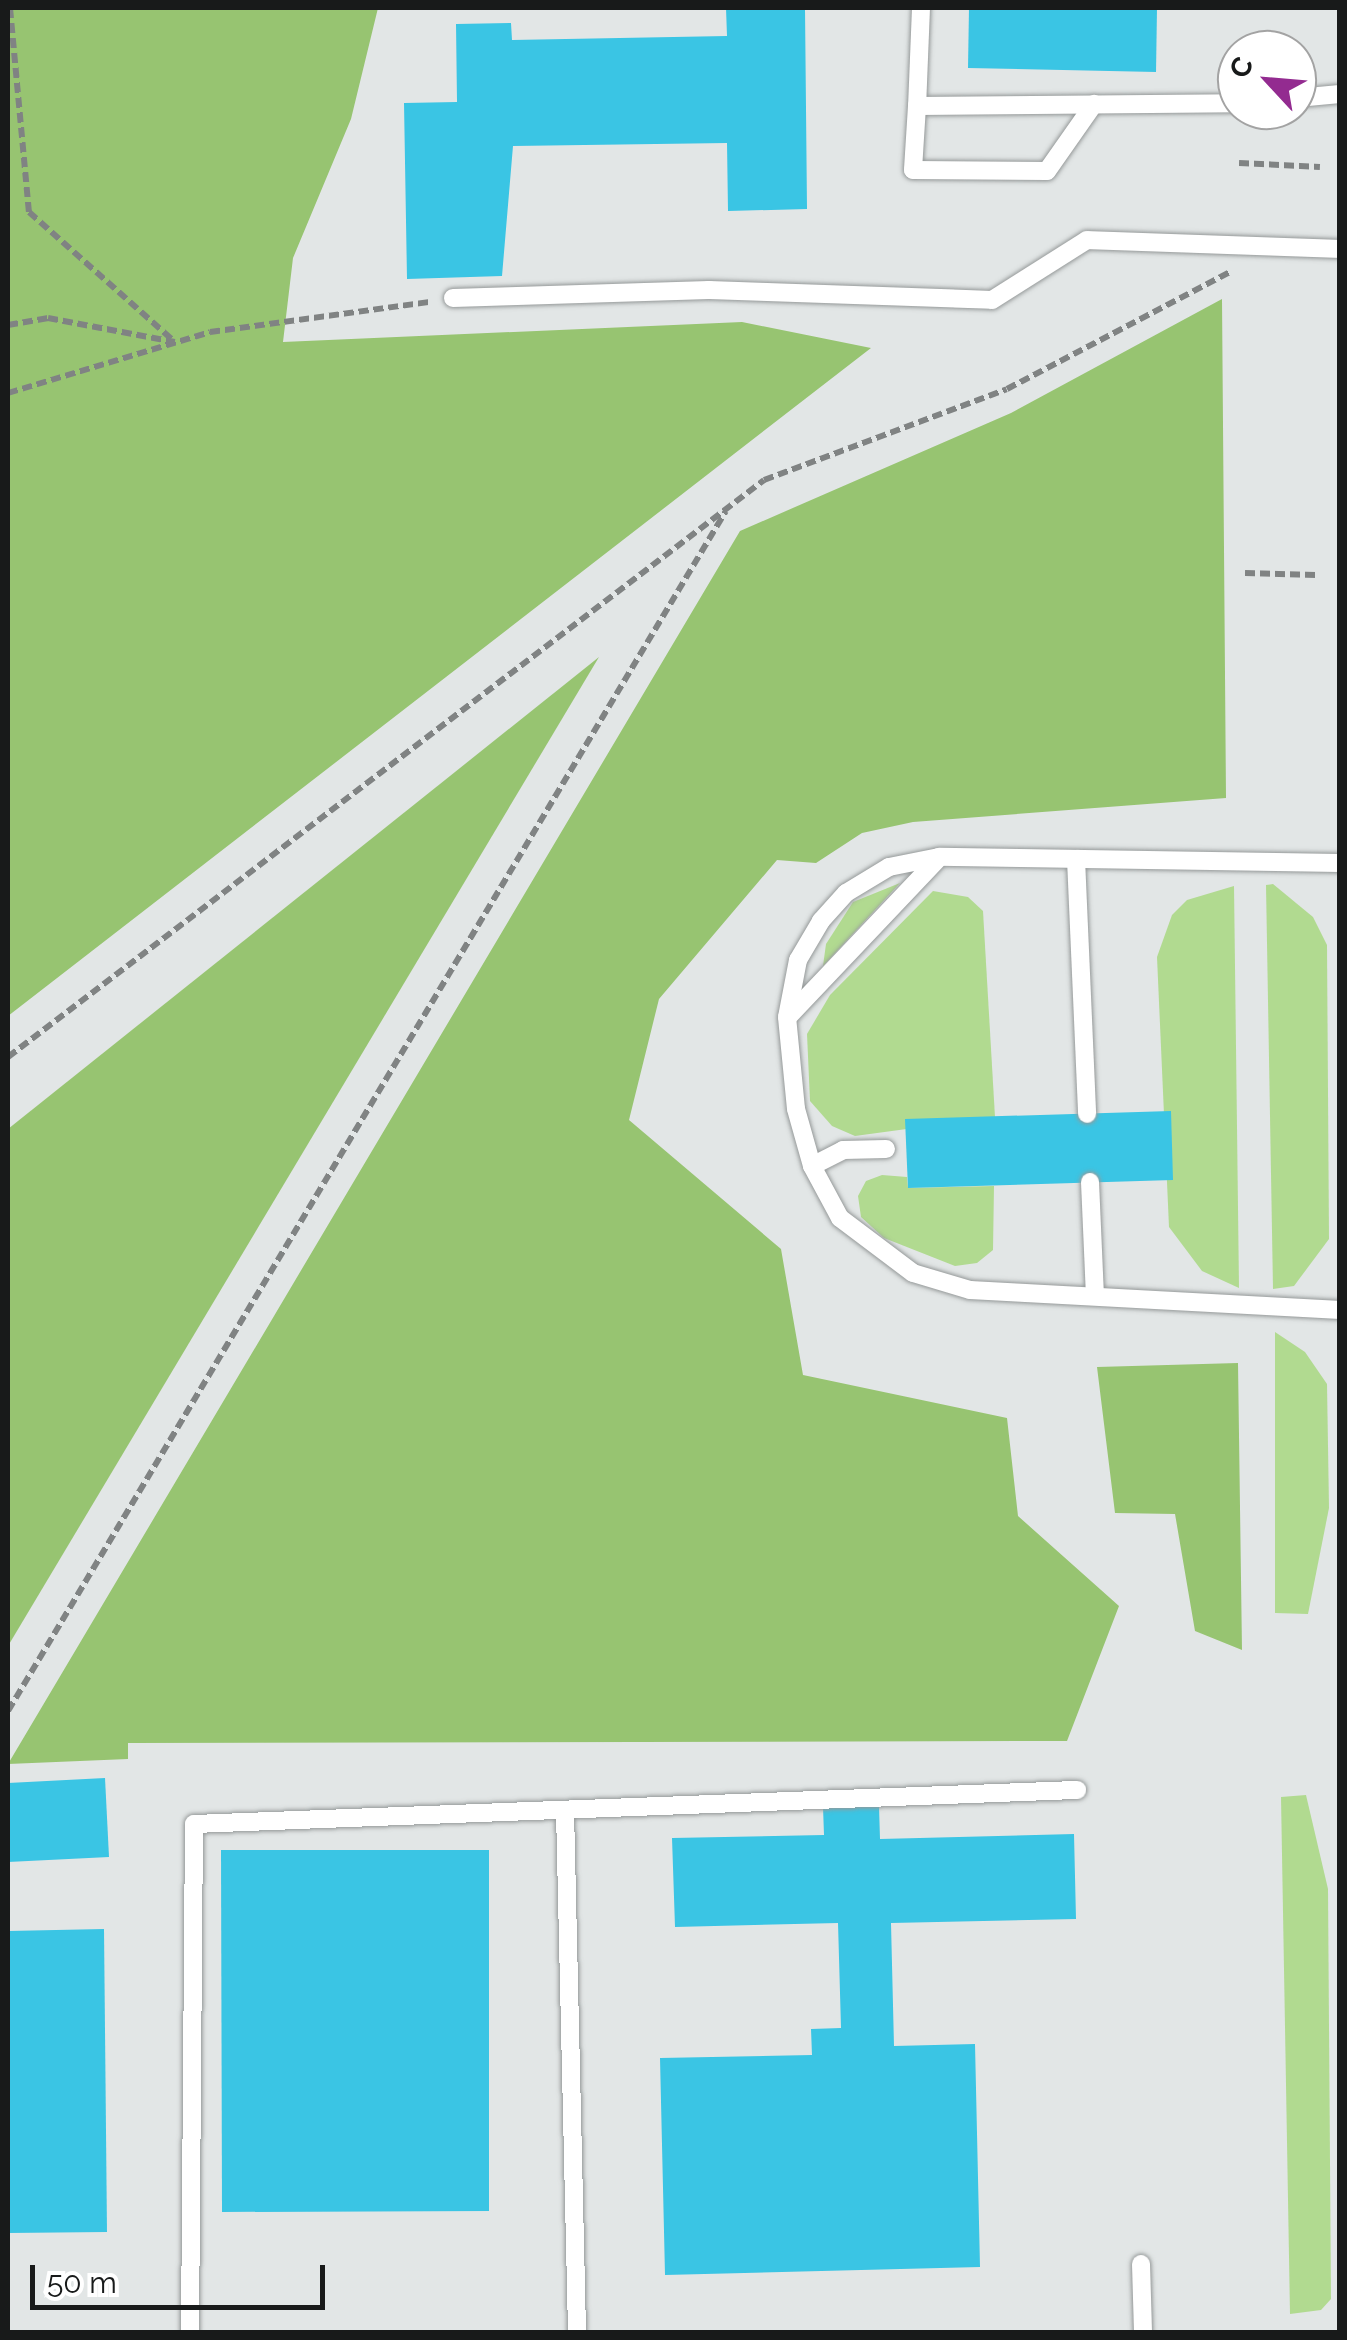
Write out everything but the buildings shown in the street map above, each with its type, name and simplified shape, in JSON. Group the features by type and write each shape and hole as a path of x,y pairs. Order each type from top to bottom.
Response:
{"lane":[{"path":"920,8 913,170 1047,171 1094,104"},
{"path":"917,106 1217,103"},
{"path":"454,298 709,290 992,300 1087,240 1340,249"},
{"path":"788,1018 939,858"},
{"path":"1340,863 939,858 889,867 846,893 798,960 788,1018 796,1108 812,1166 840,1218 913,1273 970,1290 1340,1310"},
{"path":"1076,860 1087,1114"},
{"path":"812,1166 844,1150 886,1148"},
{"path":"1090,1182 1095,1296"},
{"path":"190,2332 194,1824 1077,1790"},
{"path":"565,1810 577,2332"},
{"path":"1141,2264 1142,2332"}],"path":[{"path":"10,8 29,212 176,342"},
{"path":"1238,163 1320,167"},
{"path":"8,1058 764,480 1007,389 1218,284 1238,264"},
{"path":"8,393 176,342 454,298"},
{"path":"8,325 48,318 176,342"},
{"path":"8,1712 728,508"},
{"path":"1245,573 1316,575"}],"green space":[{"path":"8,8 378,8 351,119 293,258 283,342 742,322 871,348 8,1016"},
{"path":"1222,299 1226,798 913,822 862,833 816,863 777,860 659,999 629,1120 781,1249 803,1375 1007,1418 1018,1516 1119,1606 1067,1741 128,1743 128,1759 8,1764 740,531 1011,413"},
{"path":"599,657 8,1646 8,1129"},
{"path":"900,883 823,966 826,944 853,902"},
{"path":"1273,884 1313,917 1327,945 1329,1239 1294,1286 1273,1289 1266,885"},
{"path":"1234,886 1239,1288 1202,1271 1169,1227 1157,957 1172,915 1187,900"},
{"path":"933,891 968,897 983,911 995,1117 855,1136 832,1126 810,1101 807,1034 830,995"},
{"path":"882,1175 907,1177 908,1188 994,1186 993,1250 977,1263 955,1266 884,1238 861,1217 858,1196 866,1181"},
{"path":"1275,1332 1305,1352 1327,1384 1329,1508 1308,1614 1275,1613"},
{"path":"1238,1363 1242,1650 1195,1631 1175,1514 1115,1513 1097,1367"},
{"path":"1306,1795 1328,1889 1331,2299 1321,2310 1290,2314 1281,1797"}]}
